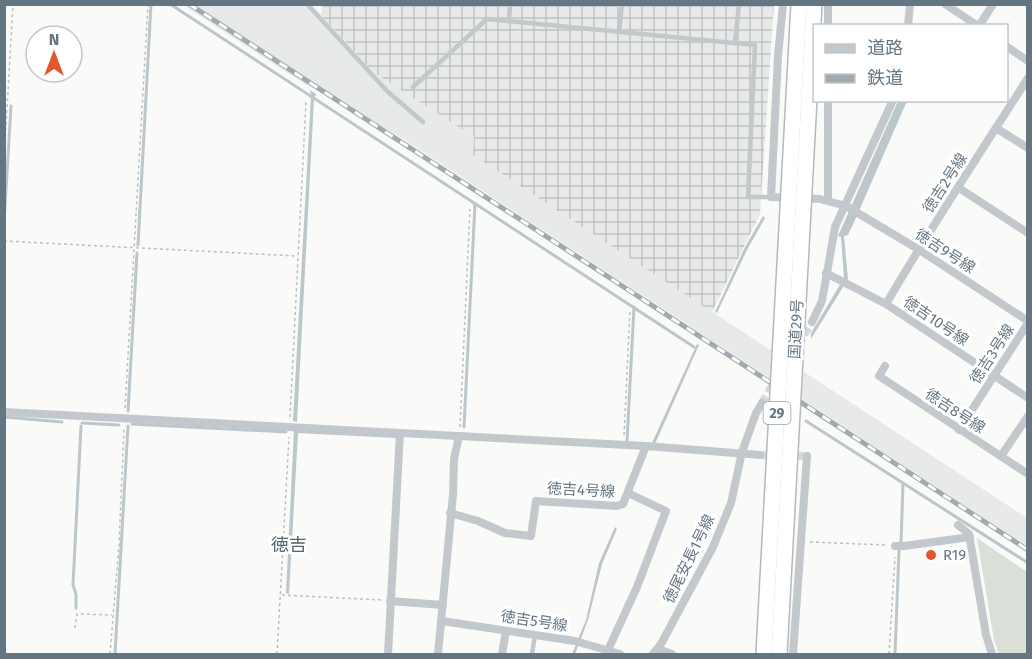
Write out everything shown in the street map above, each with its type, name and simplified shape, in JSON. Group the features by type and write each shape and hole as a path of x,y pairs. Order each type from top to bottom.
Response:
{"highway":[{"name":"国道29号","path":"779,654 797,172 799,4"},
{"name":"国道29号","path":"764,654 797,172 814,4"}],"street":[{"path":"771,197 783,4"},
{"path":"828,4 828,24"},
{"path":"908,24 909,4"},
{"path":"945,4 976,24"},
{"path":"980,24 993,4"},
{"path":"1008,47 1028,61"},
{"name":"徳吉2号線","path":"886,304 918,249 1028,78"},
{"path":"828,102 828,200"},
{"path":"812,322 822,301 835,227 848,207 892,102"},
{"path":"996,128 1028,148"},
{"path":"959,188 1028,232"},
{"name":"徳吉9号線","path":"771,197 828,200 848,207 918,249 1028,322"},
{"name":"徳吉10号線","path":"826,273 886,304 1028,398"},
{"name":"徳吉3号線","path":"959,430 1028,322"},
{"name":"徳吉8号線","path":"885,366 879,376 1028,474"},
{"name":"徳尾安長1号線","path":"655,652 713,547 731,503 742,452 756,412 762,403"},
{"path":"4,412 646,446 760,455"},
{"path":"1001,456 1028,416"},
{"path":"388,654 400,433"},
{"path":"438,654 454,459 459,436"},
{"name":"徳吉4号線","path":"450,513 505,532 531,537 536,501 617,506 623,504 646,446"},
{"path":"793,654 807,456"},
{"path":"608,650 637,587 666,511 628,493"},
{"path":"958,525 970,537 986,635 992,654"},
{"path":"895,546 970,537"},
{"path":"390,601 443,605"},
{"name":"徳吉5号線","path":"442,621 575,641 620,654"},
{"path":"502,654 506,631"},
{"path":"655,652 672,654"}],"lane":[{"path":"307,4 387,91 423,122"},
{"path":"509,21 510,4"},
{"path":"619,32 622,4"},
{"path":"735,43 739,4"},
{"path":"413,87 487,19 755,45 748,197 771,197"},
{"path":"532,654 535,635"}],"path":[{"path":"4,161 13,4"},
{"path":"111,654 148,4"},
{"path":"277,654 306,101"},
{"path":"459,436 470,209"},
{"path":"4,241 298,256"},
{"path":"623,445 630,310"},
{"path":"802,541 895,546 889,654"},
{"path":"281,595 390,601"},
{"path":"75,628 77,614 113,615"}],"shaded area":[{"path":"322,4 774,5 760,214 712,312 473,155 474,137 373,72 321,15"},
{"path":"183,5 312,5 373,72 474,137 473,155 1027,518 1027,546 406,141 310,81 306,85"},
{"path":"310,90 316,94 297,422 293,421"},
{"path":"898,102 907,102 848,235 844,236 848,279 811,339 811,333 844,278 841,237 838,236"},
{"path":"763,216 765,218 717,313 715,312 745,247"},
{"path":"697,344 699,345 655,444 652,443"},
{"path":"294,430 397,436 397,438 298,433 289,594 286,593"},
{"path":"615,527 617,529 602,564 588,620 575,654 572,654 586,620 599,563"},
{"path":"977,538 1027,572 1027,654 999,654 994,640"}],"waterway":[{"path":"138,245 151,4"},
{"path":"170,4 694,347"},
{"path":"4,224 11,106"},
{"path":"464,427 475,204"},
{"path":"128,411 137,253"},
{"path":"627,441 634,307"},
{"path":"4,417 62,422"},
{"path":"806,421 1028,563"},
{"path":"82,423 119,425"},
{"path":"132,424 286,432"},
{"path":"76,608 76,594 73,585 81,426"},
{"path":"115,654 128,426"},
{"path":"901,543 903,484"},
{"path":"895,654 899,550"}],"tunnel":[{"path":"798,345 812,322"},
{"path":"762,403 775,381"},
{"path":"760,455 807,456"}],"railway":[{"path":"189,4 1028,550"}],"place":[{"name":"R19","path":"931,555"}],"district":[{"name":"徳吉","path":"289,545"}]}
